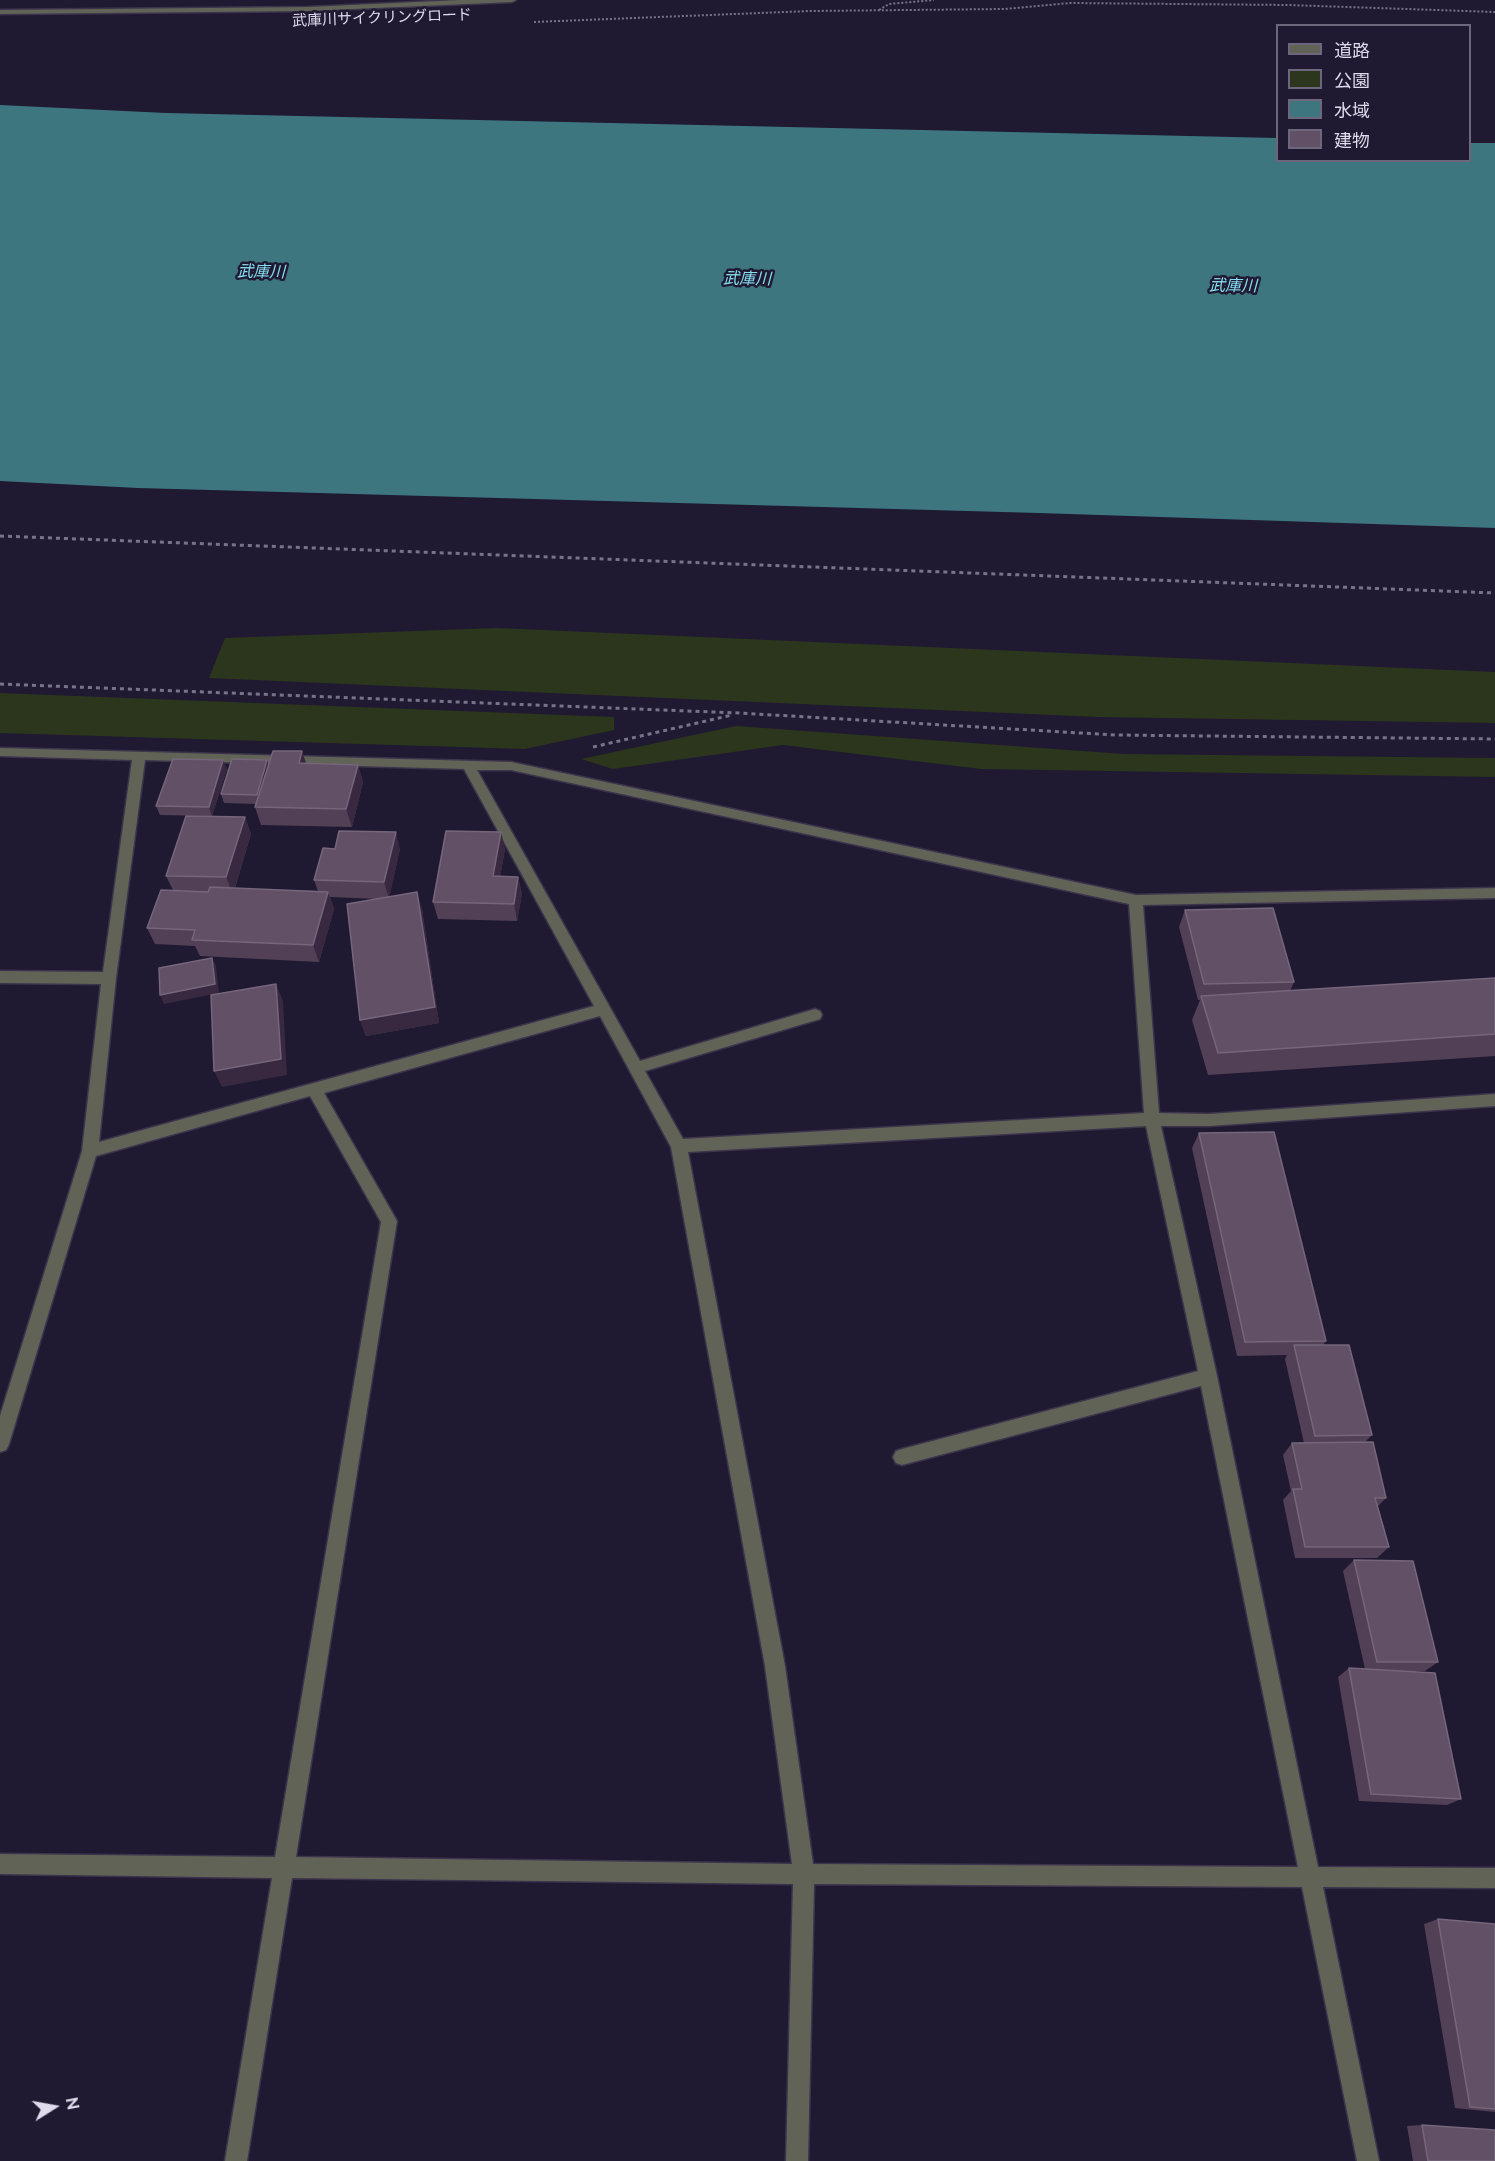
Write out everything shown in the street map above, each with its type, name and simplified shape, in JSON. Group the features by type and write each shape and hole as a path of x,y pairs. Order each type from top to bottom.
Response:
{"street":[{"path":"0,12 308,9 512,0"},
{"path":"0,752 511,766 1136,900 1495,893"},
{"path":"0,1444 90,1151 109,978 139,757"},
{"path":"469,766 680,1146 775,1666 804,1874 797,2161"},
{"path":"1136,900 1152,1119 1208,1376 1368,2161"},
{"path":"0,977 109,978"},
{"path":"90,1151 604,1009"},
{"path":"636,1068 815,1015"},
{"path":"236,2161 389,1221 314,1089"},
{"path":"680,1146 1152,1119 1209,1120 1495,1100"},
{"path":"902,1457 1208,1376"},
{"path":"0,1863 804,1874 1495,1878"}],"path":[{"path":"879,10 889,4 934,0"},
{"path":"526,23 879,10 1005,9 1070,1 1495,12"},
{"path":"0,536 1495,593"},
{"path":"0,684 739,713 1115,735 1495,739"},
{"path":"591,747 739,713"}],"green space":[{"path":"497,628 1495,672 1495,723 1098,717 209,678 225,638"},
{"path":"0,693 614,717 614,730 525,749 0,733"},
{"path":"736,726 1124,754 1495,758 1495,777 981,769 783,745 613,769 581,759"}],"water":[{"name":"武庫川","path":"0,105 166,113 1276,138 1276,162 1471,162 1471,143 1495,143 1495,528 138,488 0,481"}],"building":[{"path":"273,751 302,751 299,763 358,765 346,809 255,807"},
{"path":"173,759 223,760 209,807 156,806"},
{"path":"232,759 267,760 257,795 221,794"},
{"path":"186,816 245,817 226,877 166,876"},
{"path":"339,831 396,832 384,882 314,880 323,848 335,849"},
{"path":"446,831 501,832 493,876 518,877 514,904 433,902"},
{"path":"210,887 328,892 313,945 192,940 195,930 147,928 161,890 208,892"},
{"path":"417,892 435,1007 360,1020 347,904"},
{"path":"1273,908 1294,982 1204,984 1185,910"},
{"path":"212,958 215,984 160,995 159,968"},
{"path":"1495,978 1495,1034 1218,1053 1201,996"},
{"path":"276,984 281,1059 214,1071 211,995"},
{"path":"1274,1132 1326,1341 1245,1342 1199,1133"},
{"path":"1294,1345 1349,1345 1372,1435 1315,1436"},
{"path":"1373,1442 1386,1498 1375,1498 1389,1547 1305,1547 1293,1489 1302,1489 1292,1443"},
{"path":"1354,1560 1413,1561 1438,1662 1377,1662"},
{"path":"1349,1668 1435,1673 1461,1799 1371,1794"},
{"path":"1438,1919 1495,1924 1495,2109 1470,2107"},
{"path":"1422,2125 1495,2130 1495,2161 1428,2161"}]}
